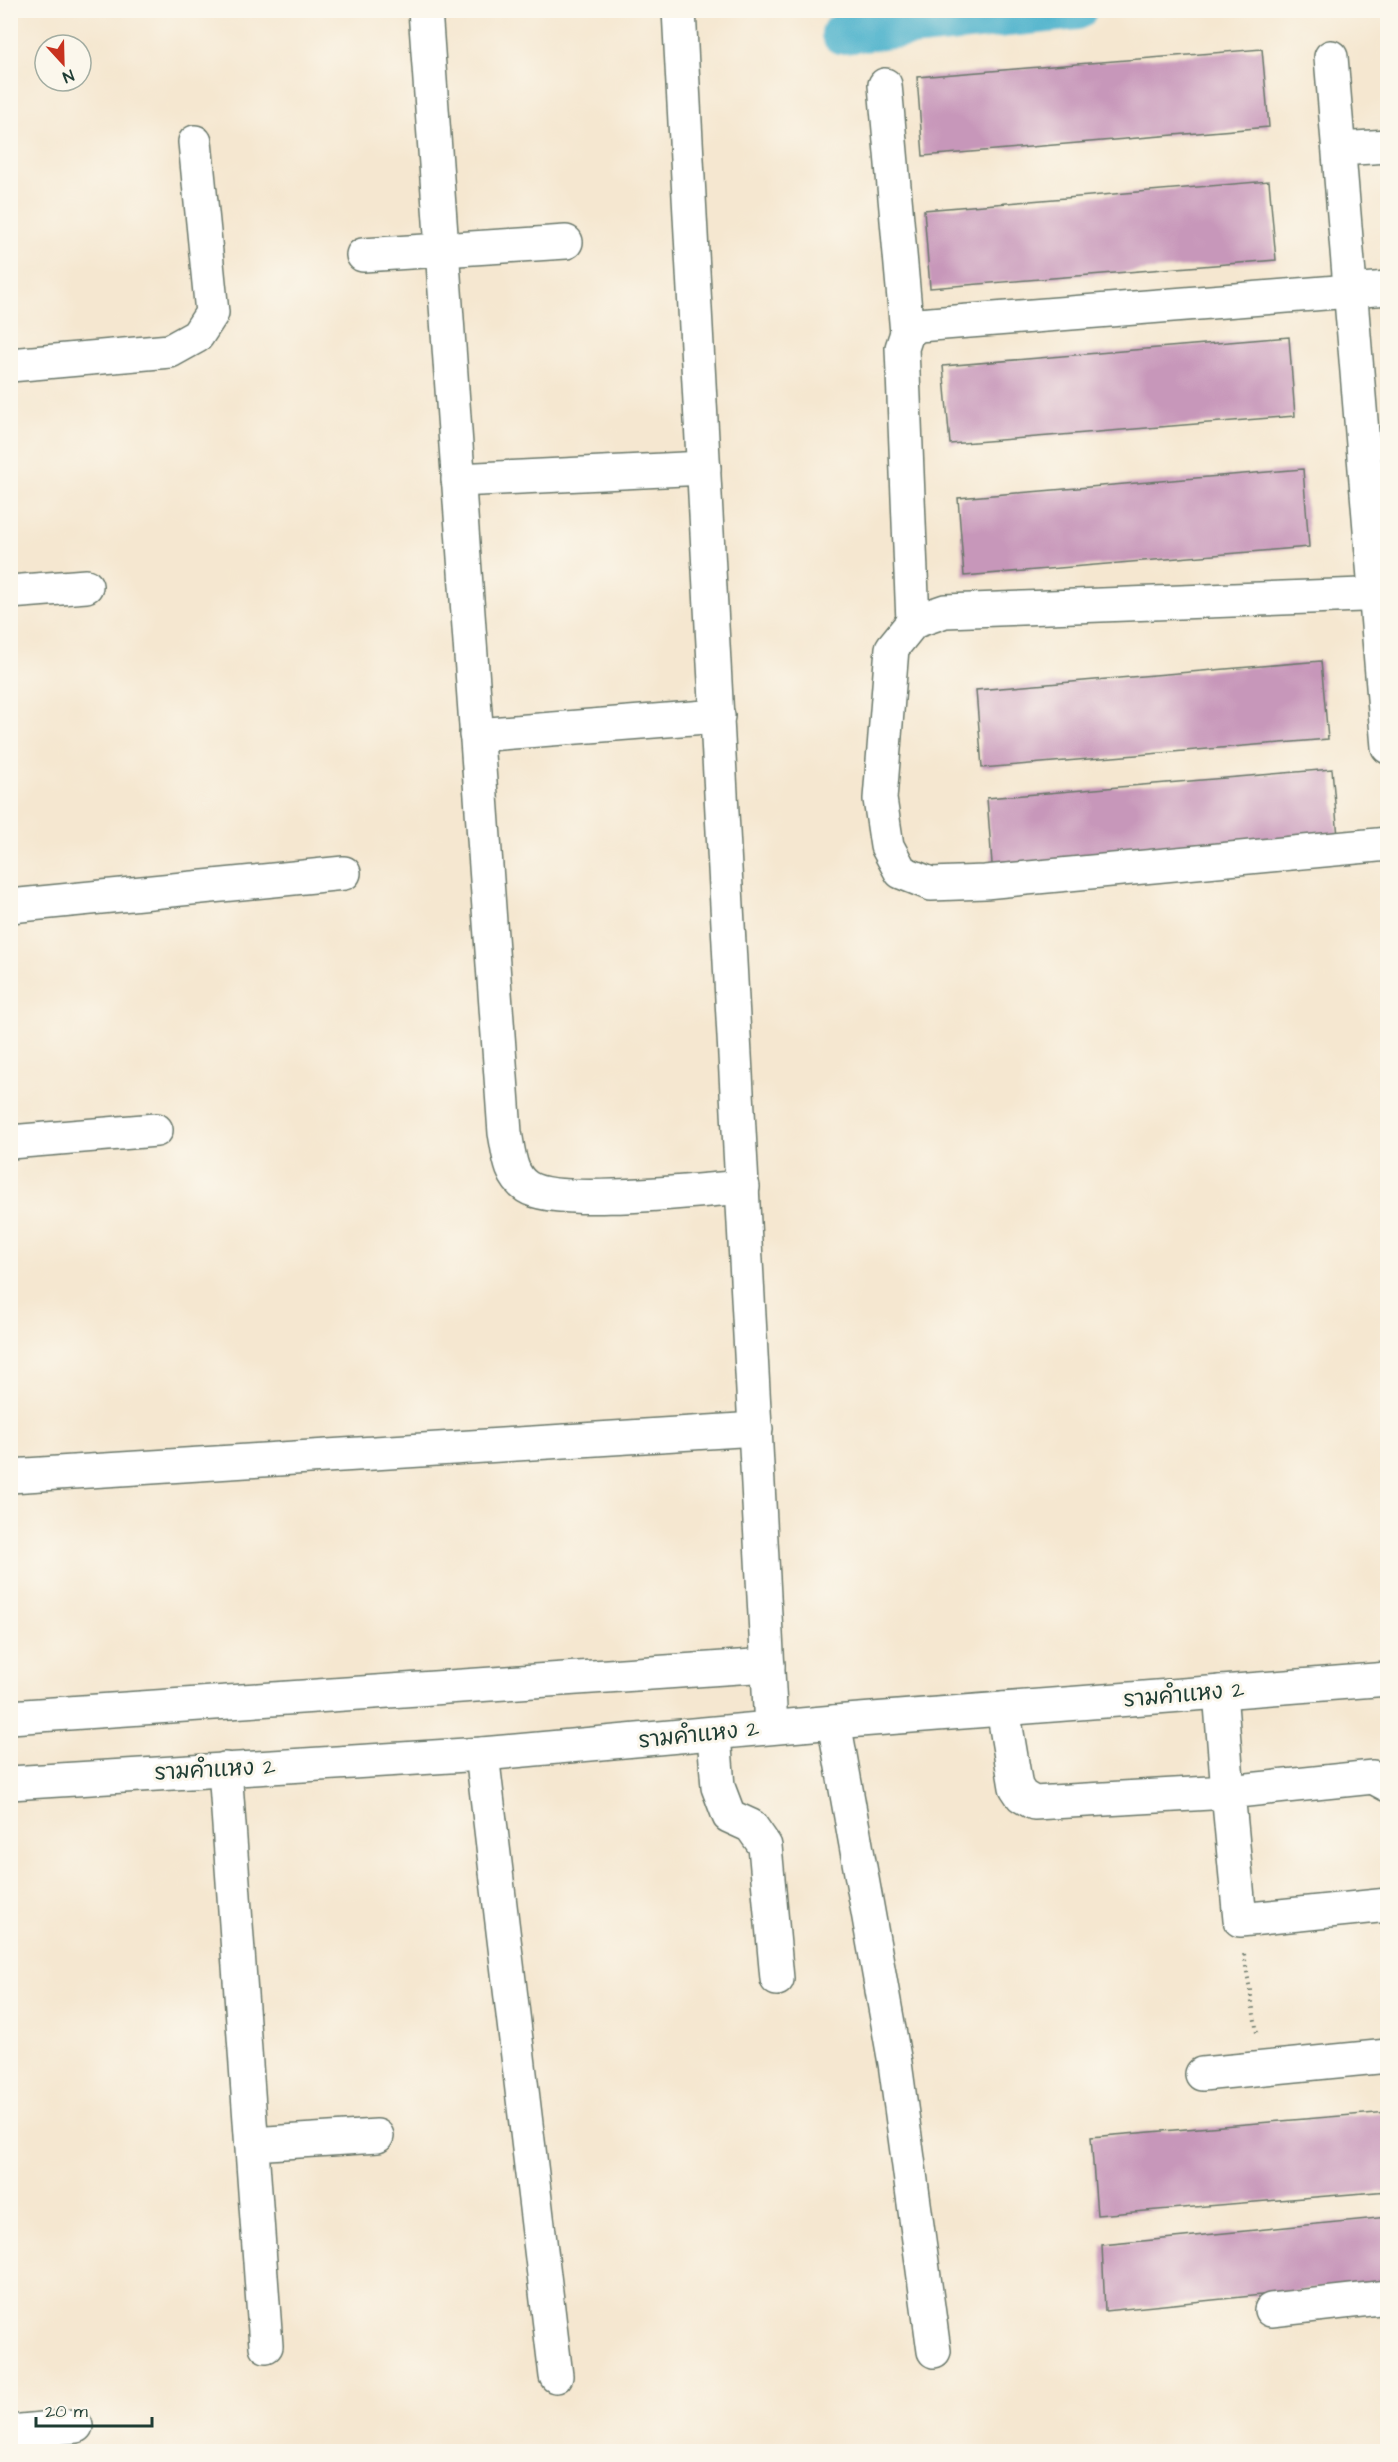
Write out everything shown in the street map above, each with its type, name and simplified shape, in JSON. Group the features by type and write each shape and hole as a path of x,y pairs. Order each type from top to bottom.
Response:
{"street":[{"path":"425,10 505,1133 513,1174 528,1188 568,1198 743,1187"},
{"path":"679,10 771,1727"},
{"path":"1331,57 1381,594 1388,747"},
{"path":"885,85 907,333 902,348 914,622"},
{"path":"10,365 170,351 197,336 212,313 195,142"},
{"path":"1339,149 1388,146"},
{"path":"363,255 566,242"},
{"path":"907,333 918,325 1388,288"},
{"path":"458,480 704,468"},
{"path":"10,592 87,586"},
{"path":"1381,594 945,611 914,622 892,648 880,799 887,846 901,872 931,884 985,882 1388,844"},
{"path":"476,735 718,716"},
{"path":"10,906 344,873"},
{"path":"10,1142 156,1131"},
{"path":"10,1476 756,1429"},
{"path":"10,1717 768,1665"},
{"name":"รามคำแหง 2","path":"10,1783 482,1754 714,1735 771,1727 1388,1679"},
{"path":"1220,1692 1240,1920 1388,1905"},
{"path":"1003,1709 1016,1787 1022,1796 1034,1803 1228,1792 1373,1777 1388,1785"},
{"path":"834,1722 895,2063 934,2351"},
{"path":"714,1735 718,1787 729,1816 751,1826 765,1846 777,1978"},
{"path":"482,1754 555,2376"},
{"path":"225,1769 266,2346"},
{"path":"1202,2074 1388,2056"},
{"path":"252,2144 377,2136"},
{"path":"1271,2310 1388,2297"},
{"path":"10,2432 76,2427"}],"path":[{"path":"1247,1977 1263,2069"}],"building":[{"path":"1262,49 1269,127 923,156 917,77"},
{"path":"1269,181 1276,260 930,288 924,210"},
{"path":"1289,337 1295,416 950,444 943,366"},
{"path":"1303,469 1309,547 964,576 958,498"},
{"path":"1321,661 1328,739 982,768 976,690"},
{"path":"1332,769 1339,848 993,877 987,798"},
{"path":"1388,2112 1388,2191 1097,2215 1091,2137"},
{"path":"1388,2217 1388,2282 1105,2311 1102,2245"}],"waterway":[{"path":"841,34 1077,10"}]}
